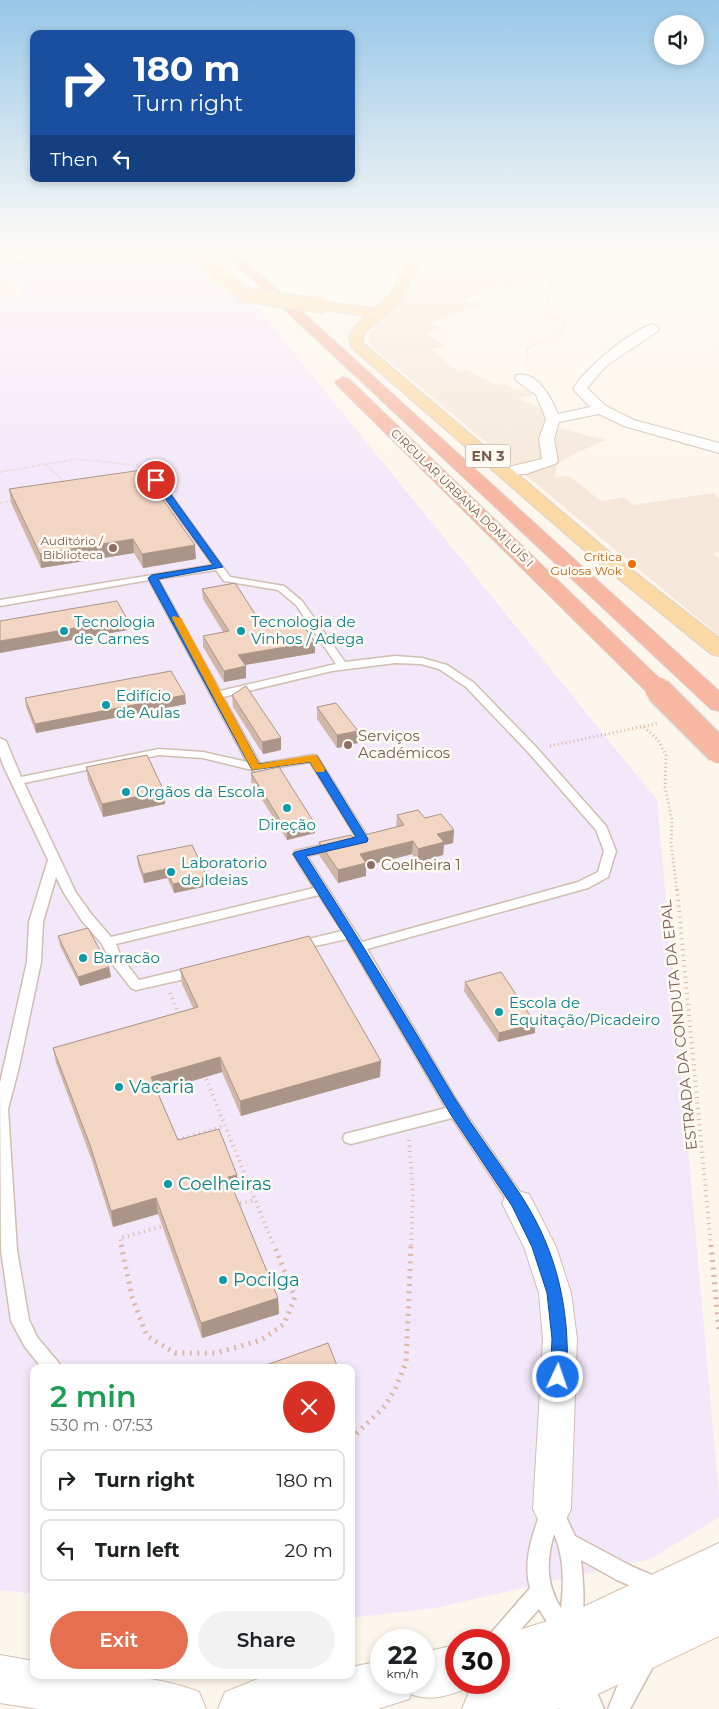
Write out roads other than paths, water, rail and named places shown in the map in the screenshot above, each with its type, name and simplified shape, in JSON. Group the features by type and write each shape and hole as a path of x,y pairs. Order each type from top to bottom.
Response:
{"highway":[{"name":"CIRCULAR URBANA DOM LUÍS I","path":"288,328 719,751"},
{"name":"CIRCULAR URBANA DOM LUÍS I","path":"311,328 719,704"}],"main road":[{"name":"EN 3","path":"361,328 356,336 357,345 606,559 717,646"}],"street":[{"path":"653,328 584,380 580,389 600,409 629,423 719,448"},
{"path":"522,378 542,394 554,419"},
{"path":"506,472 526,469 550,461 547,451 546,430 554,419 600,409"},
{"path":"518,1203 540,1247 555,1293 560,1339 552,1509"},
{"path":"486,1709 578,1684 685,1617 719,1564"},
{"path":"510,1662 578,1684"},
{"path":"0,1679 182,1709"},
{"path":"242,1709 258,1703 342,1693 370,1687"}],"lane":[{"path":"156,480 227,579 281,588 299,604 343,667"},
{"path":"0,603 219,567"},
{"path":"152,578 256,768"},
{"path":"217,695 343,667 387,660 423,660 443,666 464,680 532,749 602,829 610,851 604,874 583,885 359,947"},
{"path":"0,740 70,893 87,918 108,942 116,958 136,985 214,967"},
{"path":"18,781 159,752 203,755 256,768 313,758 363,839 299,854 359,947 456,1111 518,1203"},
{"path":"50,1364 31,1342 20,1321 9,1250 0,1109 12,1067 34,962 36,922 55,858"},
{"path":"108,942 322,890"},
{"path":"288,949 350,934"},
{"path":"351,1138 456,1111"},
{"path":"552,1509 568,1543 574,1587 578,1684"},
{"path":"552,1509 540,1541 538,1564 541,1591 578,1684"},
{"path":"568,1543 624,1573 685,1617 635,1675 619,1709"},
{"path":"508,1629 541,1591"}],"place":[{"name":"Auditório / Biblioteca","path":"113,548"},
{"name":"Crítica Gulosa Wok","path":"632,564"},
{"name":"Tecnologia de Carnes","path":"64,631"},
{"name":"Tecnologia de Vinhos / Adega","path":"241,631"},
{"name":"Edifício de Aulas","path":"106,705"},
{"name":"Serviços Académicos","path":"348,745"},
{"name":"Orgãos da Escola","path":"126,792"},
{"name":"Direção","path":"287,808"},
{"name":"Coelheira 1","path":"371,865"},
{"name":"Laboratorio de Ideias","path":"171,872"},
{"name":"Barracão","path":"83,958"},
{"name":"Escola de Equitação/Picadeiro","path":"499,1012"},
{"name":"Vacaria","path":"119,1087"},
{"name":"Coelheiras","path":"168,1184"},
{"name":"Pocilga","path":"223,1280"}]}
